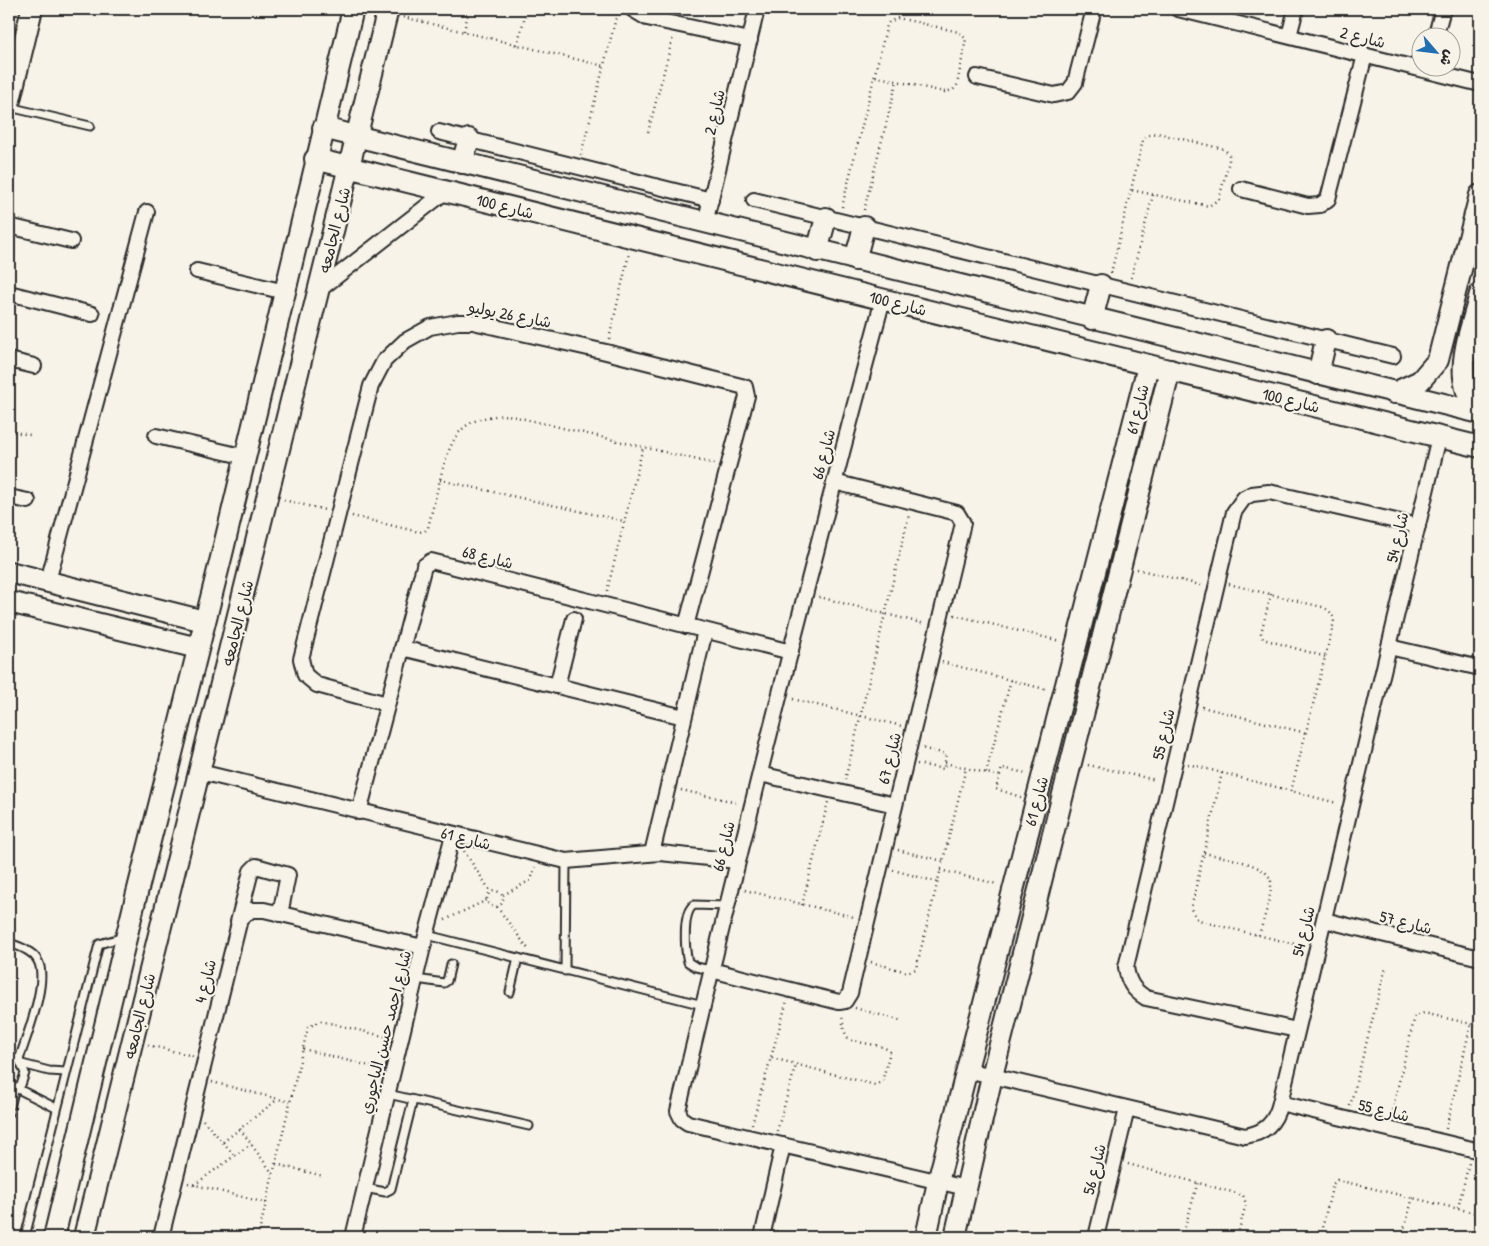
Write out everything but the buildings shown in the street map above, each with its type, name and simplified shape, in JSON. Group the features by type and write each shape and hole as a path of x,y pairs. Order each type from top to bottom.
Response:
{"main road":[{"path":"9,106 32,9"},
{"name":"شارع الجامعه","path":"54,1237 134,901 246,457 286,292 315,160 353,9"},
{"name":"شارع الجامعه","path":"84,1237 320,290 387,11"},
{"name":"شارع 100","path":"323,128 1480,413"},
{"path":"462,163 468,139"},
{"name":"شارع 100","path":"315,160 1480,447"},
{"path":"522,210 530,180"},
{"path":"1394,393 1412,386 1427,375 1441,351 1480,195"},
{"path":"817,251 832,219"},
{"path":"855,260 862,227"},
{"path":"1092,318 1104,286"},
{"path":"1480,294 1465,356 1464,383 1470,400 1480,413"},
{"path":"1018,333 1026,302"},
{"path":"1318,374 1326,340"},
{"path":"1441,351 1465,356"},
{"name":"شارع 61","path":"926,1237 938,1182 1148,366"},
{"name":"شارع 61","path":"954,1237 992,1076 1170,370"},
{"path":"222,554 252,561"},
{"path":"9,572 204,621"},
{"path":"9,602 198,648"},
{"path":"134,901 165,908"}],"street":[{"path":"632,9 647,18 750,40"},
{"name":"شارع 2","path":"705,223 757,9"},
{"path":"977,77 1054,95 1068,92 1075,83 1094,9"},
{"name":"شارع 2","path":"1178,9 1412,66"},
{"path":"1289,36 1296,9"},
{"path":"1437,28 1442,9"},
{"path":"1241,189 1308,206 1320,205 1328,199 1365,55"},
{"name":"شارع 2","path":"1459,78 1480,84"},
{"path":"439,132 711,200"},
{"path":"320,290 445,192"},
{"path":"754,200 1393,356"},
{"path":"48,581 147,212"},
{"path":"9,226 71,241"},
{"path":"197,270 286,292"},
{"path":"9,293 92,314"},
{"name":"شارع 66","path":"883,299 790,652 731,886 678,1111 679,1115 688,1123 966,1188"},
{"name":"شارع 26 يوليو","path":"387,704 317,685 305,675 301,660 371,386 380,367 394,350 417,333 444,323 473,322 606,352 745,388 747,396 686,626"},
{"path":"9,360 34,366"},
{"path":"156,436 246,457"},
{"name":"شارع 54","path":"967,1070 1245,1136 1256,1135 1266,1130 1273,1121 1280,1104 1439,437"},
{"name":"شارع 67","path":"834,482 957,513 962,519 963,526 868,921 858,959 843,1001"},
{"name":"شارع 55","path":"1297,1030 1146,998 1131,986 1126,967 1234,512 1244,498 1252,494 1269,492 1418,526"},
{"path":"9,497 28,501"},
{"name":"شارع 68","path":"359,812 424,566 431,561 790,652"},
{"path":"557,686 574,619"},
{"path":"652,853 705,631"},
{"path":"1389,647 1480,668"},
{"path":"402,648 684,717"},
{"name":"شارع 61","path":"200,772 566,861 652,853 738,861"},
{"path":"760,774 895,805"},
{"name":"شارع احمد حسن الباجوري","path":"353,1237 392,1072 453,835"},
{"name":"شارع 4","path":"161,1237 237,925 251,871 256,866 288,875 280,914"},
{"path":"237,925 240,919 251,910 257,909 426,936"},
{"name":"شارع 57","path":"1324,920 1480,958"},
{"path":"711,970 843,1001"},
{"name":"شارع 55","path":"1280,1104 1477,1150"},
{"name":"شارع 56","path":"1096,1237 1127,1108"},
{"path":"763,1233 778,1144"}],"lane":[{"path":"9,106 90,126"},
{"path":"565,970 566,861"},
{"path":"711,970 696,967 688,962 686,916 690,907 694,905 727,906"},
{"path":"25,1237 56,1108 99,944 126,936"},
{"path":"426,936 703,1005"},
{"path":"9,943 29,951 38,960 42,974 21,1062 25,1077 13,1091 9,1112"},
{"path":"510,992 518,958"},
{"path":"416,979 444,984 447,981 451,964"},
{"path":"9,1056 49,1071 66,1072"},
{"path":"13,1091 56,1108"},
{"path":"388,1094 530,1126"},
{"path":"365,1188 385,1192 392,1187 413,1100"}],"path":[{"path":"464,32 469,9"},
{"path":"518,45 528,9"},
{"path":"579,167 618,9"},
{"path":"387,11 604,66"},
{"path":"832,219 875,76 887,25 894,18 959,32 964,36 967,43 957,85 953,90 944,92 875,76"},
{"path":"648,132 677,24"},
{"path":"862,227 897,81"},
{"path":"1104,286 1144,140 1149,133 1157,133 1224,149 1229,154 1219,199 1214,204 1203,206 1131,190"},
{"path":"1127,292 1153,195"},
{"path":"606,352 633,238"},
{"path":"268,496 423,532 428,528 448,451 456,434 477,420 508,415 728,467"},
{"path":"9,431 30,435"},
{"path":"603,604 643,447"},
{"path":"440,480 624,521"},
{"path":"802,905 860,716 912,502"},
{"path":"1121,565 1271,594 1322,607 1331,612 1334,622 1291,791"},
{"path":"805,594 938,628"},
{"path":"1271,594 1261,633 1263,639 1326,657"},
{"path":"942,612 1076,645"},
{"path":"931,660 1064,694"},
{"path":"986,773 1011,680"},
{"path":"780,696 914,729"},
{"path":"1188,704 1306,733"},
{"path":"906,762 944,770 946,754 910,746"},
{"path":"1175,760 1351,806"},
{"path":"1072,761 1169,784"},
{"path":"945,763 999,776"},
{"path":"858,959 907,972 916,969 966,768"},
{"path":"1036,801 996,791 999,776 1003,768 1042,778"},
{"path":"1222,773 1191,909 1193,914 1204,922 1316,949"},
{"path":"668,787 752,806"},
{"path":"453,835 491,892"},
{"path":"885,847 943,861"},
{"path":"1204,853 1260,868 1268,874 1271,885 1259,935"},
{"path":"502,895 531,880 535,868 536,855"},
{"path":"881,867 937,882"},
{"path":"940,870 1014,888"},
{"path":"731,886 868,921"},
{"path":"491,892 498,891 502,895 502,902 497,907"},
{"path":"426,936 487,900 491,892"},
{"path":"487,900 490,906 497,907 540,964"},
{"path":"1346,1119 1386,967"},
{"path":"748,1137 790,990"},
{"path":"843,1001 861,1011 902,1021"},
{"path":"772,1058 875,1085 884,1079 890,1052 885,1048 847,1038 843,1001"},
{"path":"1388,1129 1415,1016 1424,1013 1480,1026"},
{"path":"258,1237 308,1027 321,1021 401,1040"},
{"path":"1443,1142 1471,1024"},
{"path":"133,1041 204,1059"},
{"path":"302,1049 392,1072"},
{"path":"778,1144 796,1065"},
{"path":"199,1079 290,1102"},
{"path":"223,1142 278,1099"},
{"path":"192,1108 235,1156"},
{"path":"240,1129 273,1174"},
{"path":"194,1185 251,1144"},
{"path":"1458,1208 1477,1150"},
{"path":"1114,1161 1245,1196 1246,1204 1237,1237"},
{"path":"276,1164 323,1176"},
{"path":"175,1180 266,1203"},
{"path":"1320,1237 1336,1180 1480,1214"},
{"path":"1186,1237 1184,1232 1198,1182"},
{"path":"1402,1237 1413,1197"},
{"path":"763,1233 802,1237"}]}
